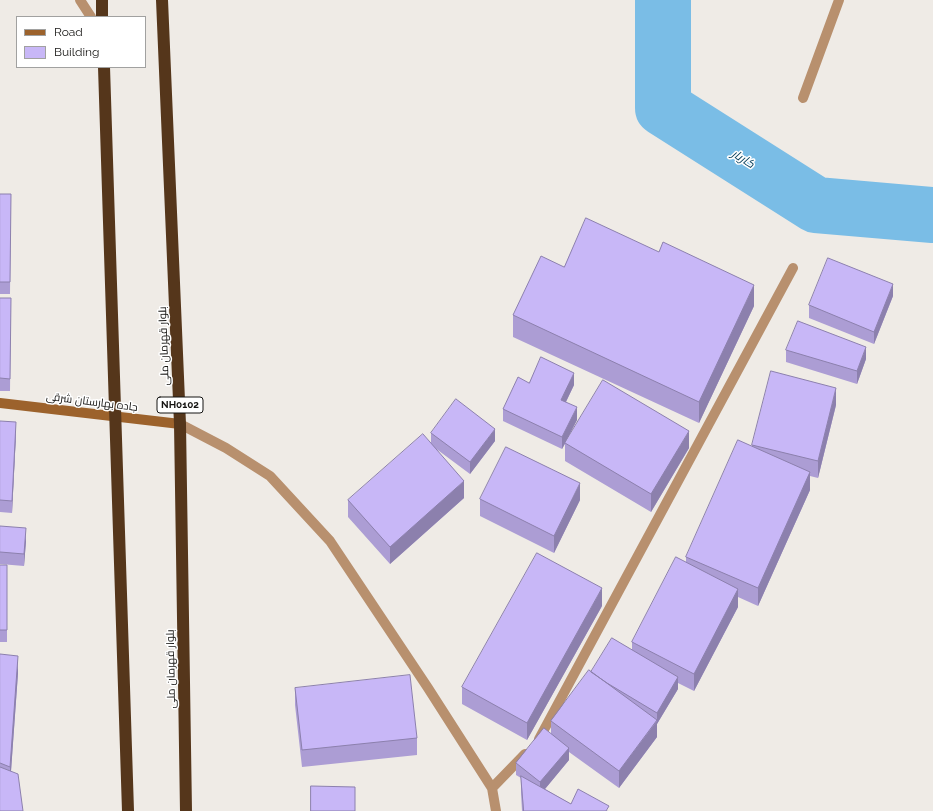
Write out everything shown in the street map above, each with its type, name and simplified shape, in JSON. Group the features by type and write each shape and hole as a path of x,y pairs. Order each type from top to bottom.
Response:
{"highway":[{"path":"102,0 102,16"},
{"name":"بلوار قهرمان ملی","path":"162,0 180,424 186,811"},
{"path":"104,68 128,811"}],"street":[{"path":"80,0 90,16"},
{"path":"803,98 839,0"},
{"path":"492,788 537,742 793,268"},
{"name":"جاده بهارستان شرقی","path":"0,403 116,418 180,424"},
{"path":"180,424 226,448 270,476 330,541 424,682 492,788 496,811"}],"building":[{"path":"0,194 11,194 10,282 0,282"},
{"path":"586,218 659,252 663,242 754,285 699,402 513,315 541,256 564,267"},
{"path":"828,258 893,284 874,332 809,305"},
{"path":"0,298 11,298 10,379 0,378"},
{"path":"798,321 866,347 857,371 786,350"},
{"path":"541,357 574,373 561,400 577,407 562,437 503,409 518,377 529,383"},
{"path":"771,371 836,388 818,461 752,445"},
{"path":"603,380 689,431 651,494 565,443"},
{"path":"456,399 495,429 470,462 431,433"},
{"path":"0,421 16,422 12,501 0,500"},
{"path":"423,434 464,481 390,547 348,500"},
{"path":"738,440 810,472 758,588 686,557"},
{"path":"506,447 580,483 554,536 480,499"},
{"path":"0,526 26,528 24,554 0,552"},
{"path":"537,553 602,588 527,723 462,687"},
{"path":"676,557 738,589 694,674 632,642"},
{"path":"0,565 7,565 7,630 0,630"},
{"path":"612,638 678,677 657,713 591,672"},
{"path":"0,654 18,656 10,767 0,763"},
{"path":"589,670 657,720 619,771 551,721"},
{"path":"410,675 417,738 302,750 295,688"},
{"path":"544,728 569,748 540,782 516,763"},
{"path":"0,767 18,774 23,811 0,811"},
{"path":"521,776 571,804 578,789 609,806 606,811 524,811"},
{"path":"311,786 355,787 355,811 311,811"}],"waterway":[{"name":"کاربار","path":"663,0 663,108 816,205 933,215"}]}
